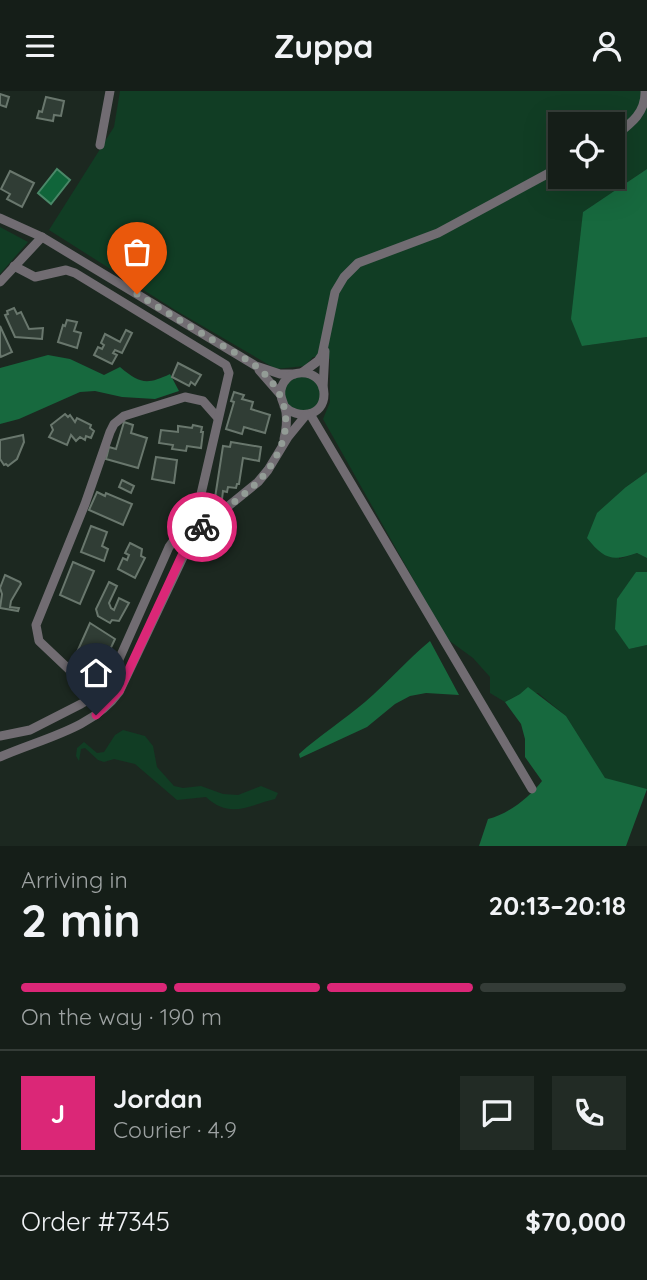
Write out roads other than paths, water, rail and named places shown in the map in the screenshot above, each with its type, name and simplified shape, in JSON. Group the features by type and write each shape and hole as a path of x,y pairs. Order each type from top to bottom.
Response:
{"street":[{"path":"100,145 110,91"},
{"path":"625,128 640,113 645,91"},
{"path":"281,394 284,382 318,361 335,292 344,277 358,263 438,233 548,173"},
{"path":"0,218 42,237 256,366 280,374 313,375 323,388"},
{"path":"0,282 42,237"},
{"path":"0,736 30,730 96,695 113,673 169,547 198,507 229,373 226,365 75,272 66,270 35,277 14,266"},
{"path":"0,757 86,721 113,701 194,534 258,482 283,445 323,400 324,345"},
{"path":"256,366 281,394 286,434 283,445"},
{"path":"96,695 39,641 36,625 85,504 110,432 114,424 124,416 185,397 203,401 218,418"},
{"path":"284,406 294,414 311,413"},
{"path":"311,413 382,539 532,789"}]}
